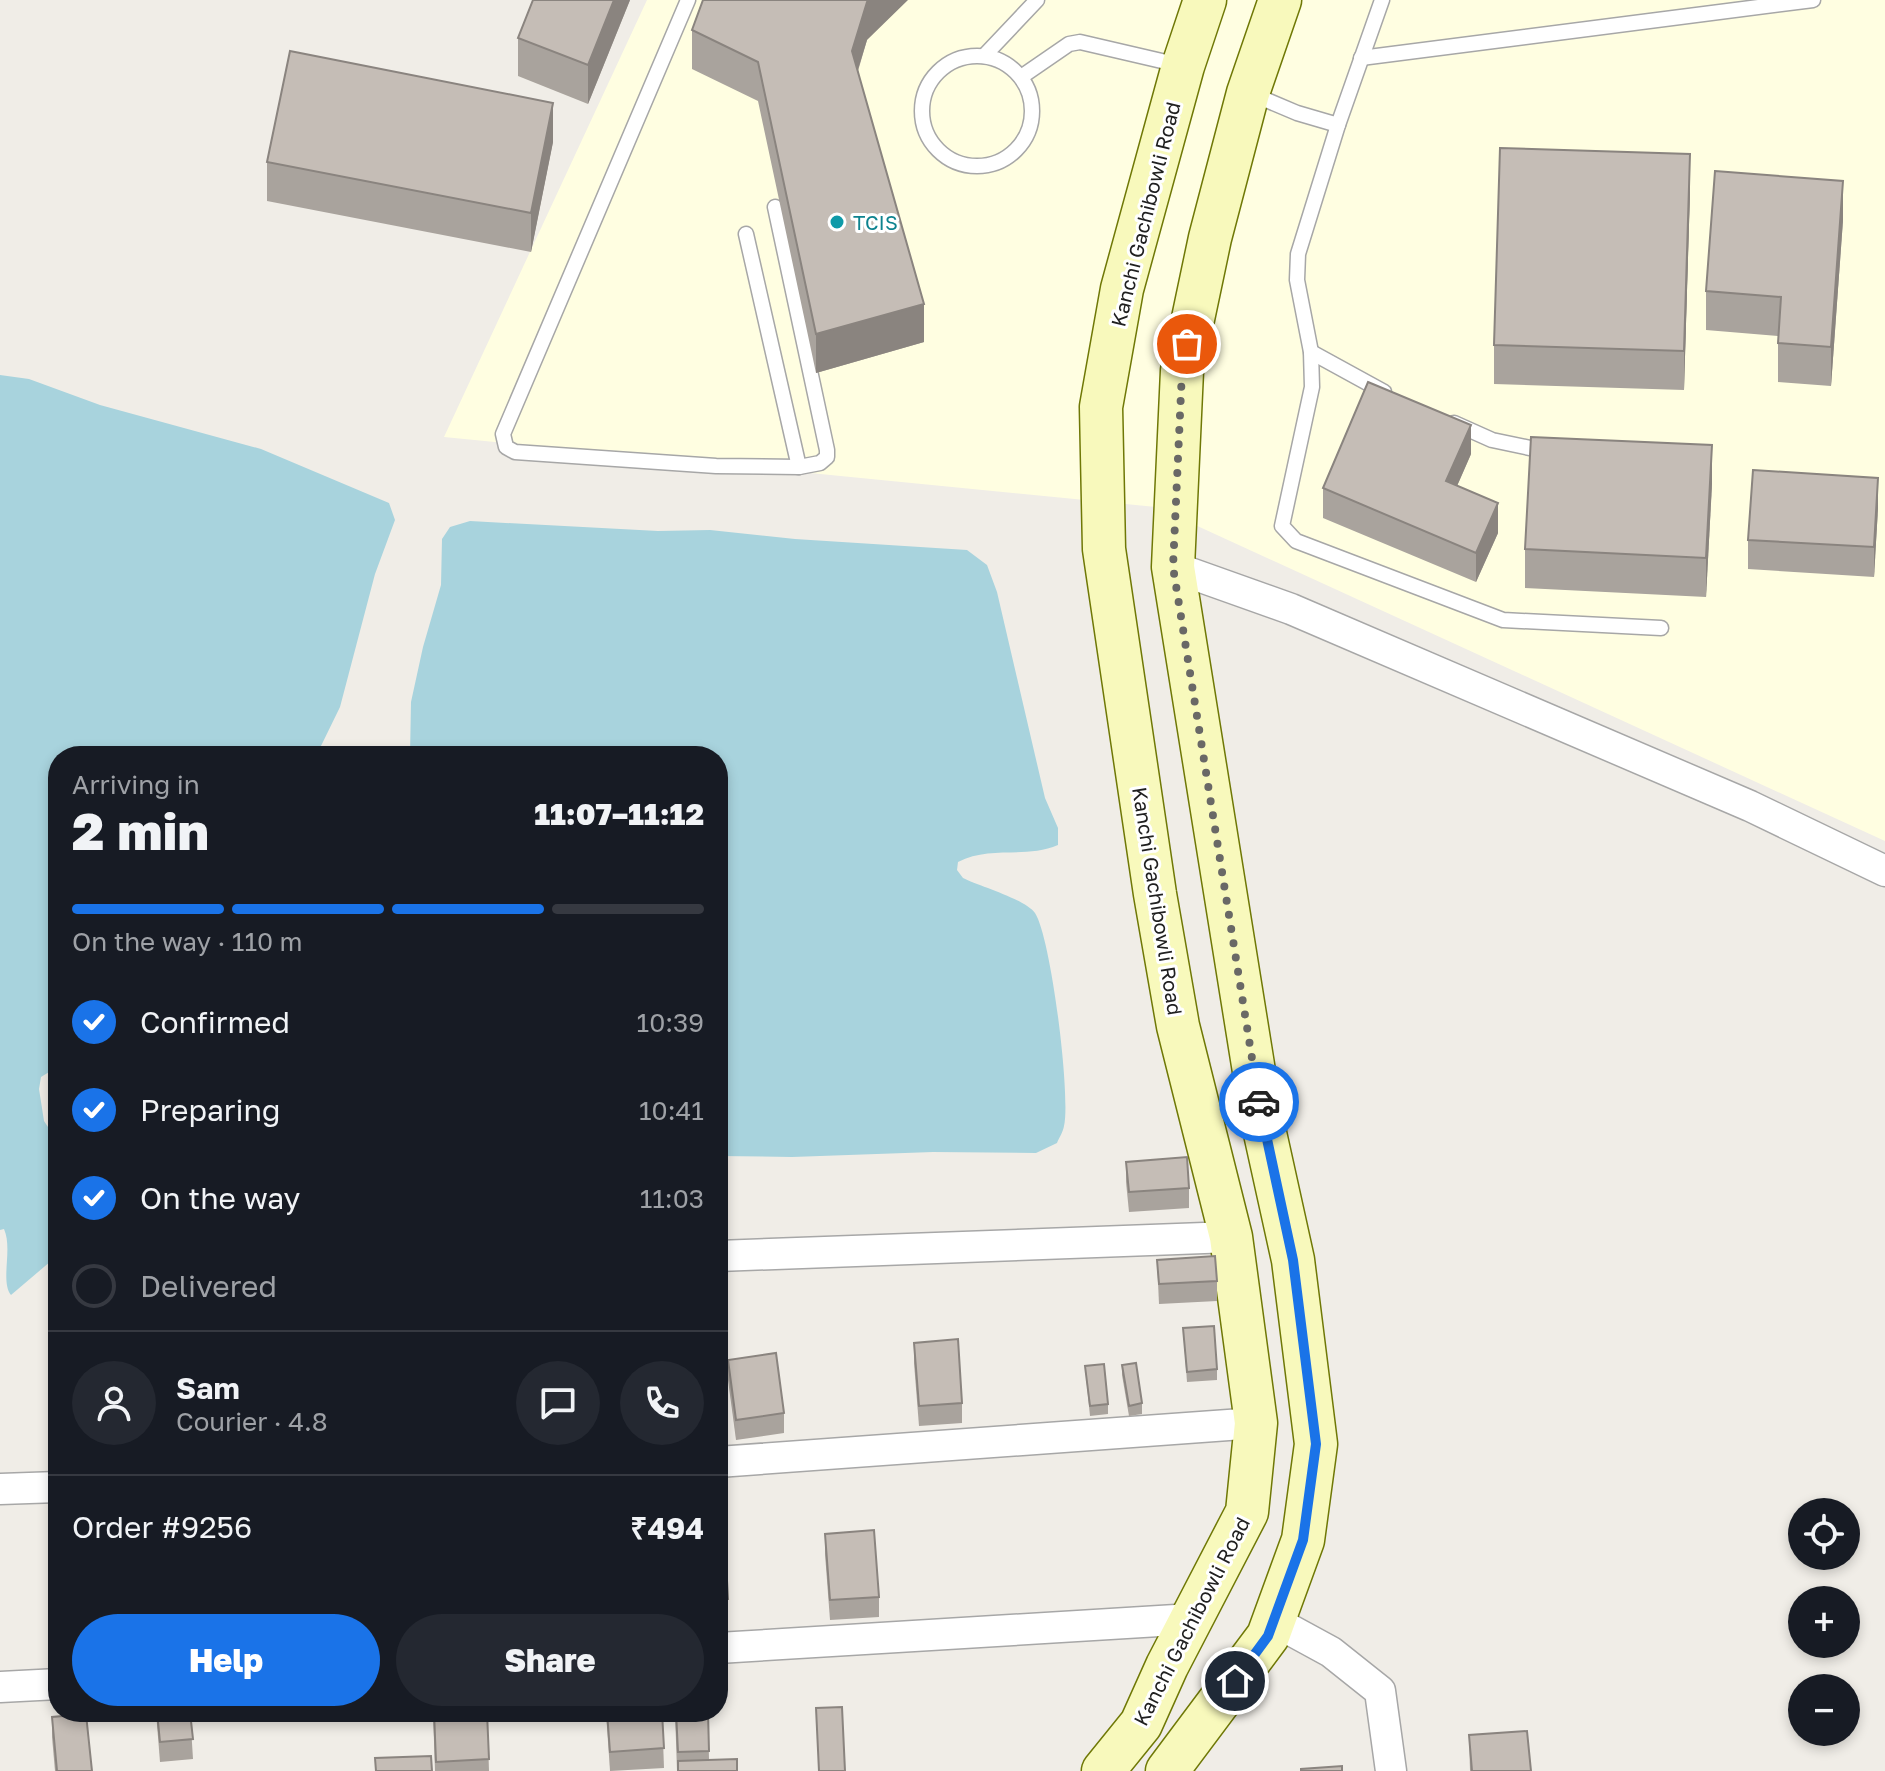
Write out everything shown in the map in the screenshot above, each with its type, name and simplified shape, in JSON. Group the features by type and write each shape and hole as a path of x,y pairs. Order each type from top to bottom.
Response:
{"main road":[{"name":"Kanchi Gachibowli Road","path":"1103,1771 1141,1724 1247,1512 1256,1423 1231,1237 1178,1026 1155,894 1104,549 1101,407 1122,289 1183,66 1205,0"},
{"path":"1167,1771 1268,1636 1303,1540 1316,1444 1293,1260 1261,1115 1173,567 1182,371 1210,238 1248,93 1280,0"}],"street":[{"path":"1173,567 1291,609 1750,806 1885,871"},
{"path":"728,1256 1231,1237"},
{"path":"728,1461 1256,1423"},
{"path":"0,1489 48,1487"},
{"path":"728,1647 1192,1619"},
{"path":"1274,1621 1331,1652 1380,1691 1391,1771"},
{"path":"0,1687 48,1685"}],"lane":[{"path":"688,0 503,434 506,447 515,452 716,466 799,467 820,463 827,457 775,207"},
{"path":"984,56 1037,0"},
{"path":"1382,0 1338,125 1298,254 1297,280 1311,352 1312,387 1282,526 1296,541 1503,620 1661,628"},
{"path":"1361,58 1813,0"},
{"path":"1021,77 1069,44 1080,42 1183,66"},
{"path":"984,56 1011,67 1021,77 1030,94 1033,112 1029,131 1019,147 1004,159 986,165 968,165 950,159 935,147 925,131 922,112 924,93 933,77 947,64 965,57 984,56"},
{"path":"1248,93 1297,113 1338,125"},
{"path":"746,234 799,467"},
{"path":"1311,352 1396,397"},
{"path":"1437,415 1492,440 1566,456"}],"shaded area":[{"path":"647,0 1885,0 1885,841 1156,507 444,437"}],"water":[{"path":"0,375 29,379 100,405 261,449 389,503 395,520 375,574 340,707 321,746 48,746 48,1073 41,1077 39,1089 44,1121 48,1127 48,1264 11,1295 7,1282 6,1237 4,1229 0,1230"},
{"path":"470,521 658,531 710,530 967,550 987,565 997,592 1045,798 1058,828 1058,845 1033,851 970,857 958,862 957,870 963,878 1030,908 1041,928 1053,983 1065,1084 1064,1126 1057,1143 1036,1153 728,1156 728,746 410,746 411,702 441,585 442,539 450,527"}],"building":[{"path":"533,0 614,0 588,65 518,38"},
{"name":"TCIS","path":"703,0 868,0 852,51 924,304 816,334 758,62 692,30"},
{"path":"290,51 553,103 531,213 267,162"},
{"path":"1500,148 1690,154 1684,351 1494,345"},
{"path":"1715,171 1843,181 1831,347 1778,343 1781,297 1706,291"},
{"path":"1368,382 1471,425 1446,481 1498,503 1476,553 1323,488"},
{"path":"1531,437 1712,445 1706,558 1525,549"},
{"path":"1753,470 1878,478 1874,547 1748,540"},
{"path":"1187,1157 1189,1188 1129,1192 1126,1162"},
{"path":"1215,1256 1217,1281 1159,1284 1157,1260"},
{"path":"1214,1326 1217,1369 1187,1372 1183,1328"},
{"path":"958,1339 962,1403 919,1406 914,1343"},
{"path":"776,1353 784,1413 736,1420 728,1360"},
{"path":"1136,1363 1142,1403 1129,1406 1122,1365"},
{"path":"1104,1364 1108,1404 1090,1406 1085,1366"},
{"path":"874,1530 879,1597 830,1600 825,1534"},
{"path":"842,1707 845,1771 819,1771 816,1708"},
{"path":"52,1722 87,1722 92,1771 57,1771"},
{"path":"158,1722 191,1722 193,1739 160,1742"},
{"path":"434,1722 487,1722 489,1759 436,1762"},
{"path":"608,1722 663,1722 664,1748 610,1752"},
{"path":"676,1722 708,1722 709,1751 678,1752"},
{"path":"1527,1731 1531,1771 1472,1771 1469,1735"},
{"path":"431,1756 432,1771 376,1771 375,1758"},
{"path":"737,1759 737,1771 678,1771 678,1761"},
{"path":"1342,1766 1342,1771 1301,1771 1301,1769"}],"way so far":[{"path":"1187,344 1182,371 1173,567 1259,1102"}],"place":[{"name":"TCIS","path":"837,222"}],"route":[{"path":"1235,1681 1268,1636 1303,1540 1316,1444 1293,1260 1259,1102"}]}
